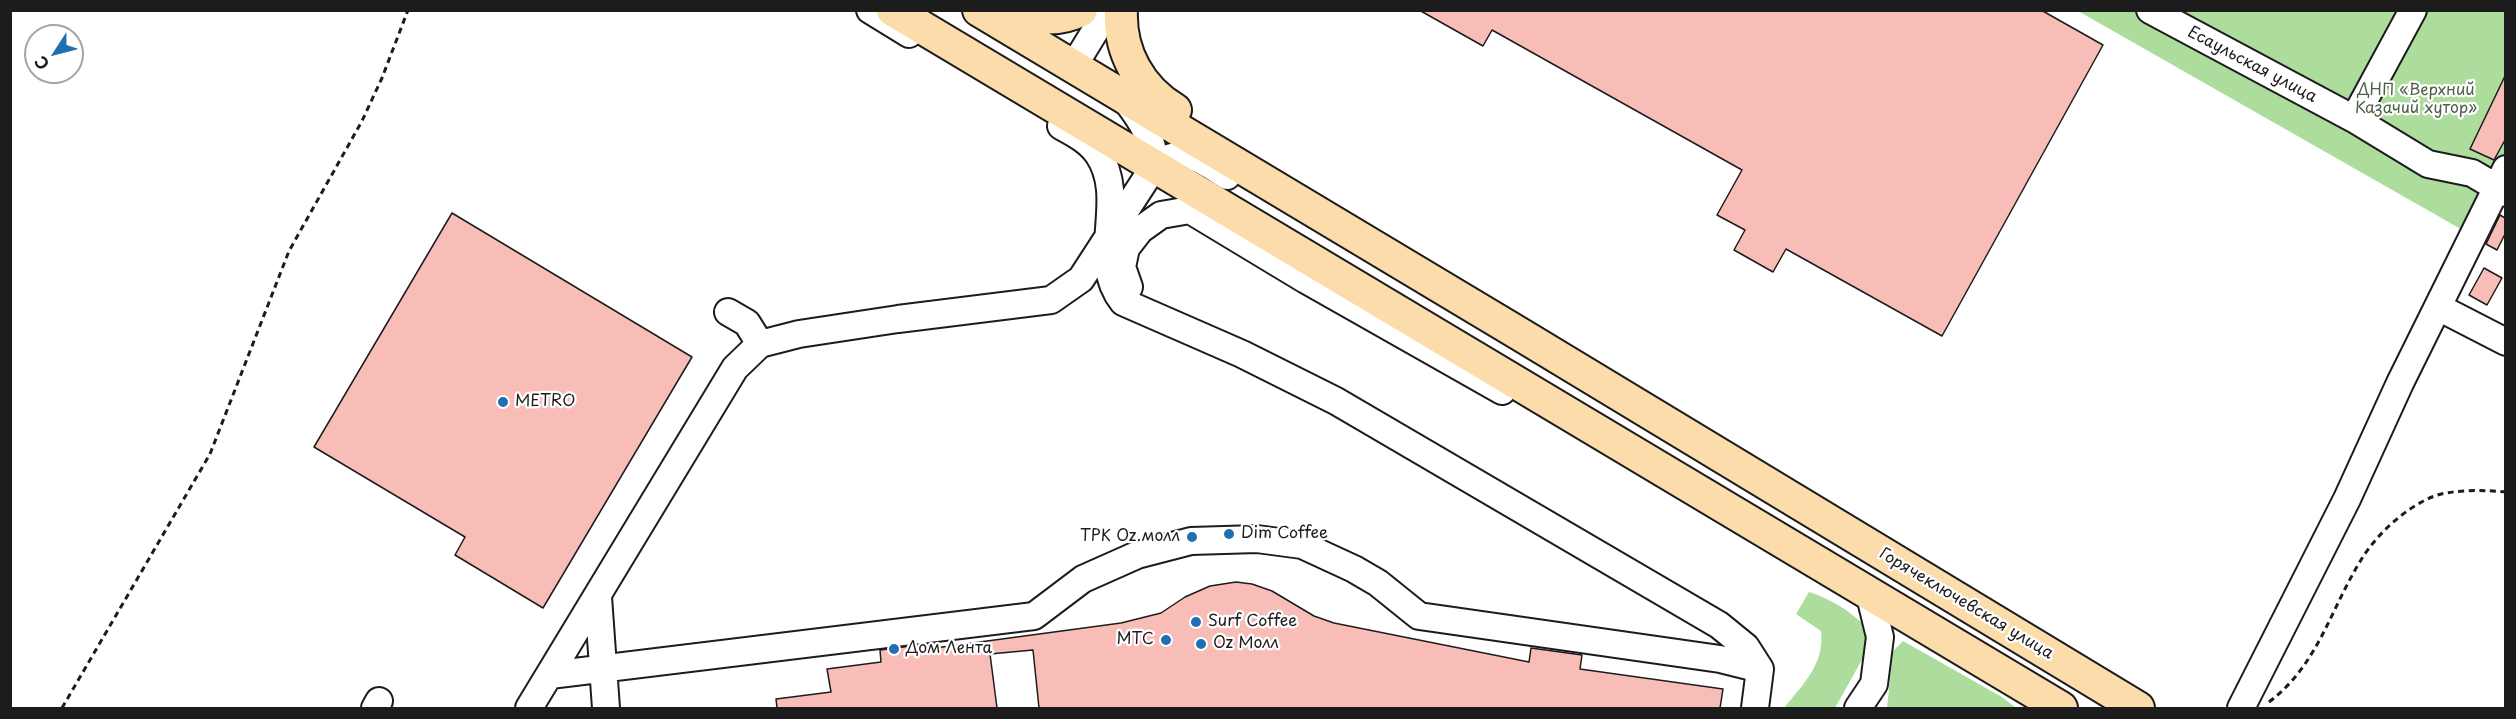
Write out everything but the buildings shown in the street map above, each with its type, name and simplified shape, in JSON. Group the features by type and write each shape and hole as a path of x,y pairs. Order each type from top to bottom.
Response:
{"main road":[{"path":"893,10 2061,708"},
{"path":"928,10 1011,61 1032,70 1050,74 1073,67 1082,100 1110,138"},
{"name":"Горячеключевская улица","path":"979,10 2138,708"},
{"path":"1014,10 1031,17 1049,18 1081,10"},
{"path":"1120,10 1124,43 1132,64 1141,80 1165,104 1503,306 1523,336"},
{"path":"2091,681 2151,708"}],"street":[{"path":"870,10 1081,137 1098,154 1111,193 1106,243 1113,289 1124,302 1242,354 1322,394 1719,626 1746,647 1760,669 1755,708"},
{"path":"1073,67 1108,10"},
{"name":"Есаульская улица","path":"2150,10 2354,119 2428,164 2472,173 2502,183"},
{"path":"2354,119 2413,10"},
{"path":"1123,96 1140,119 1153,143 1155,165"},
{"path":"529,708 598,604 659,494 735,368 760,344 799,334 898,319 1051,300 1081,279 1155,165 1168,156 1183,153 1206,162 1301,221 1687,444 1709,450"},
{"path":"2252,707 2347,499 2439,307 2502,183"},
{"path":"1322,394 1311,381 1141,300 1129,286 1122,267 1126,248 1140,230 1161,215 1190,210 1306,280 1665,484 1693,489"},
{"path":"2439,307 2505,342"},
{"path":"728,312 747,323 760,344"},
{"path":"550,675 1034,616 1083,579 1137,555 1191,541 1239,539 1302,545 1378,583 1419,616 1720,659 1760,669"},
{"path":"1858,708 1874,684 1880,637 1869,592"},
{"path":"598,604 606,708"}],"path":[{"path":"62,708 210,454 289,251 362,121 382,78 408,10"},
{"path":"2252,707 2271,701 2303,670 2326,633 2361,559 2391,523 2433,496 2483,490 2505,492"}],"green space":[{"name":"ДНП «Верхний Казачий хутор»","path":"2078,11 2505,11 2505,153 2466,232"},
{"path":"1809,592 1840,606 1867,628 1868,649 1835,708 1784,708 1811,673 1820,654 1821,631 1796,614"},
{"path":"1903,641 2002,697 2016,708 1887,708 1893,651"}],"place":[{"name":"METRO","path":"503,402"},
{"name":"Dim Coffee","path":"1229,534"},
{"name":"ТРК Oz молл","path":"1192,537"},
{"name":"Surf Coffee","path":"1196,622"},
{"name":"МТС","path":"1166,640"},
{"name":"Oz Молл","path":"1201,644"},
{"name":"Дом Лента","path":"894,649"}]}
